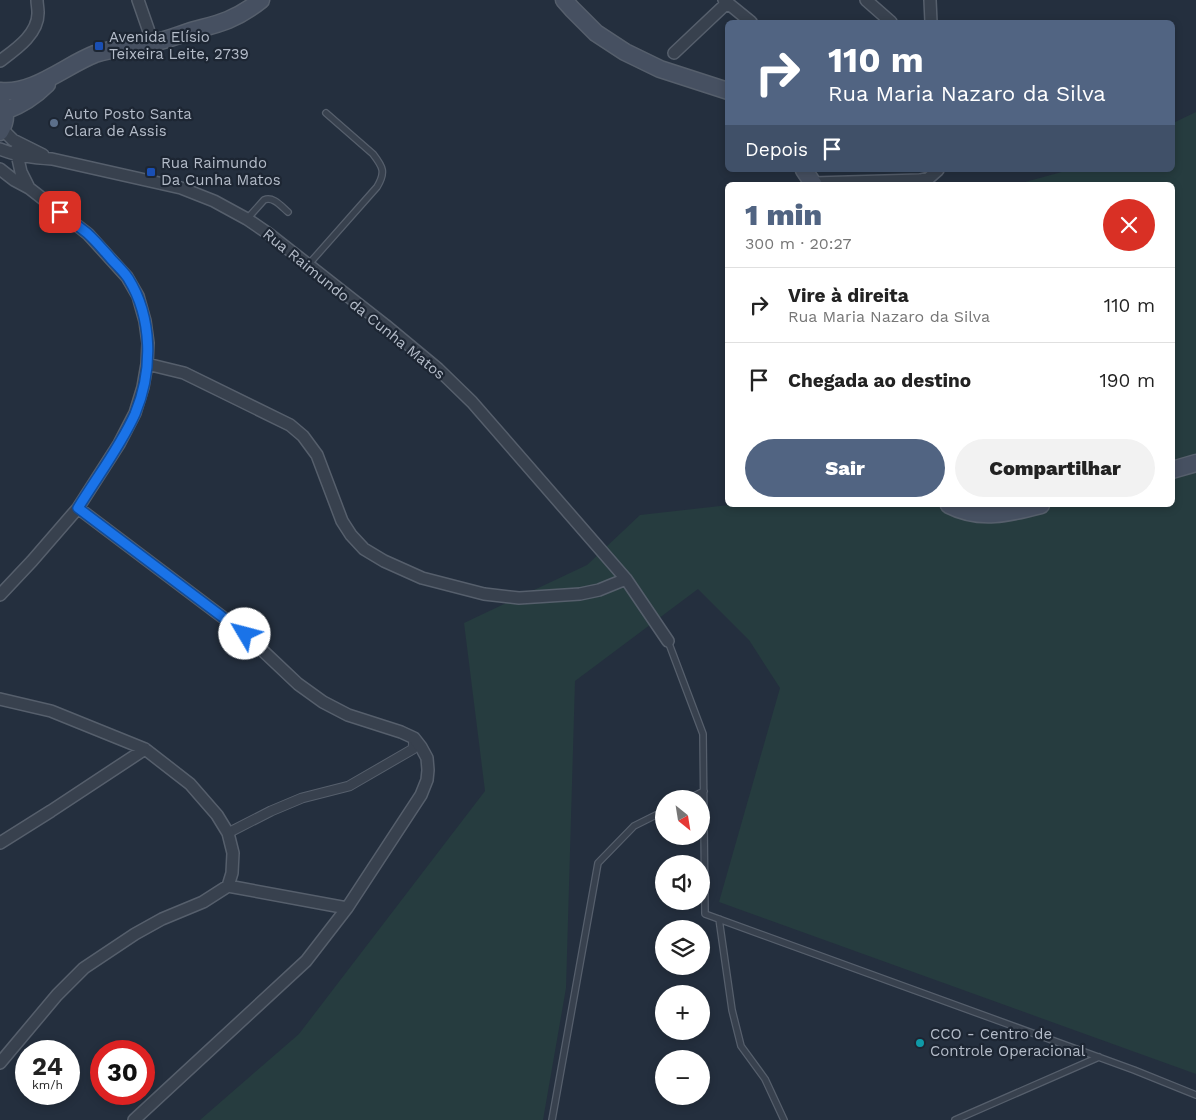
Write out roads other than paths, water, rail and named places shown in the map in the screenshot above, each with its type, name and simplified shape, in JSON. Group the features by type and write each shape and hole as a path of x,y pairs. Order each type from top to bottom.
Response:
{"main road":[{"path":"0,91 20,90 33,85 57,75 96,54 153,43 229,20 248,10 261,0"},
{"path":"564,0 596,33 626,52 660,69 725,90"},
{"path":"5,133 2,105 16,107 30,99 57,75"},
{"path":"1175,469 1196,463"},
{"path":"953,507 960,511 986,515 1012,513 1034,507"}],"street":[{"path":"0,61 20,46 34,30 39,14 37,0"},
{"path":"138,0 153,43"},
{"path":"866,0 889,20"},
{"path":"930,0 931,20"},
{"path":"674,53 725,1 748,20"},
{"path":"5,133 18,154 21,172 29,188"},
{"name":"Rua Raimundo da Cunha Matos","path":"5,133 24,146 52,159"},
{"name":"Rua Raimundo da Cunha Matos","path":"0,149 33,158 52,159 181,188 214,201 247,218 385,325 438,369 472,402 626,580 668,641"},
{"path":"0,170 29,188 88,234 127,277 138,296 145,321 148,343 143,387 135,413 119,444 78,508 0,595"},
{"path":"810,179 920,180 929,178 932,172"},
{"path":"147,364 184,373 290,425 303,436 317,455 342,521 351,535 364,549 391,565 422,578 484,594 519,598 580,594 599,590 626,580"},
{"path":"78,508 245,634 298,684 323,702 348,715 401,732 418,743 427,758 428,770 422,794 347,908 306,961 134,1120"},
{"path":"0,699 51,711 145,749 190,784 217,815 228,833 233,853 232,873 228,886 203,902 162,919 135,934 84,968 57,995 2,1060"},
{"path":"228,833 271,811 302,798 348,786 413,749 418,743"},
{"path":"0,843 145,749"},
{"path":"228,886 347,908"}],"lane":[{"path":"308,265 382,179 383,170 373,154 326,113"},
{"path":"247,218 268,198 288,212"},
{"path":"668,641 704,734 704,790"},
{"path":"552,1120 598,863 634,826 655,816"},
{"path":"705,845 706,914 1134,1070 1196,1095"},
{"path":"719,919 732,1010 742,1046 765,1079 784,1120"},
{"path":"955,1120 1098,1057"}],"place":[{"name":"Avenida Elísio Teixeira Leite, 2739","path":"99,46"},
{"name":"Auto Posto Santa Clara de Assis","path":"54,123"},
{"name":"Rua Raimundo Da Cunha Matos","path":"151,172"},
{"name":"CCO - Centro de Controle Operacional","path":"920,1043"}]}
